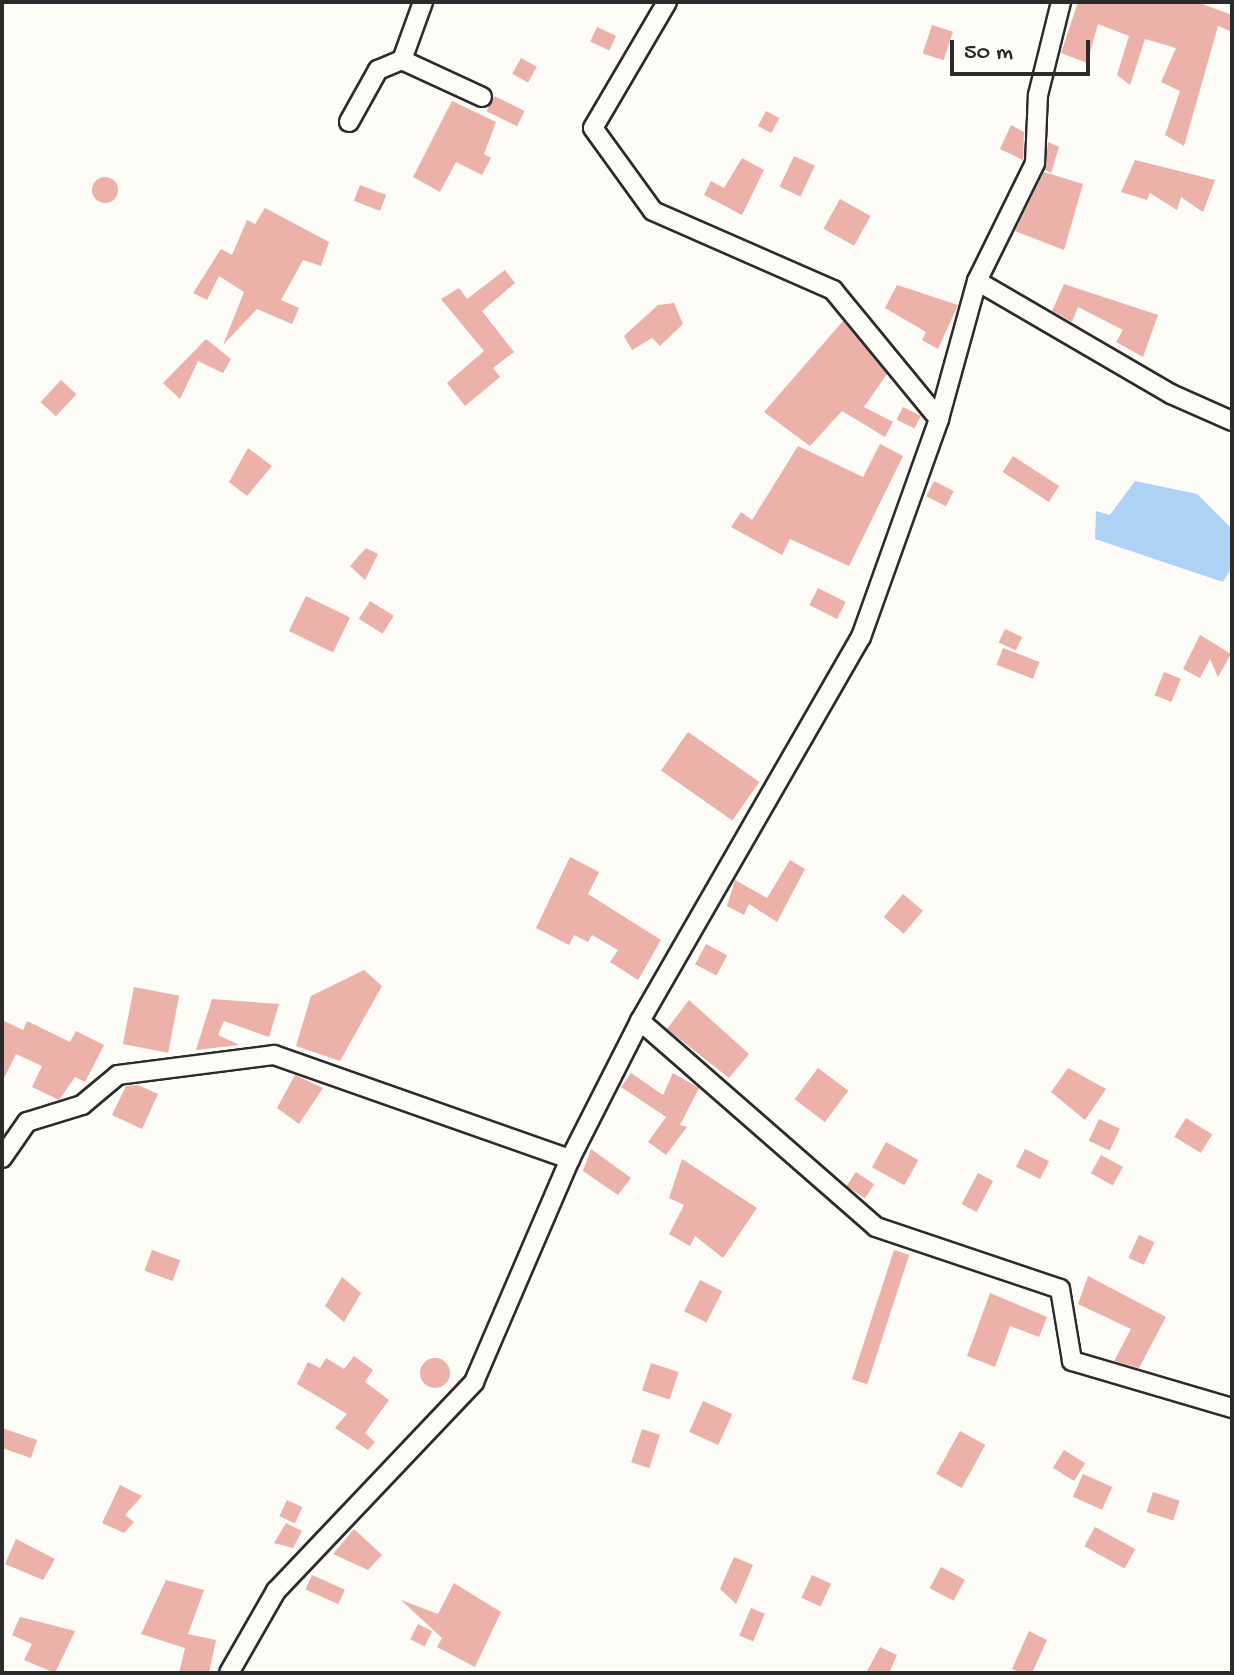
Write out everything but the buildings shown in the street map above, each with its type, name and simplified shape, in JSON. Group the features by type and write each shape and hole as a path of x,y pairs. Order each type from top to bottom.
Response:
{"street":[{"path":"402,60 423,2"},
{"path":"667,2 593,128 653,211 833,290 939,419"},
{"path":"229,1673 276,1591 474,1382 570,1159 640,1021 828,701 861,637 939,419 977,281 1035,163 1038,95 1061,2"},
{"path":"349,122 378,70 402,60 482,97"},
{"path":"977,281 1171,394 1232,421"},
{"path":"640,1021 876,1227 1060,1289 1072,1361 1232,1408"},
{"path":"2,1158 27,1122 82,1105 118,1075 274,1055 570,1159"}],"water":[{"path":"1135,481 1197,494 1232,529 1232,567 1223,582 1095,539 1096,511 1110,515"}]}
